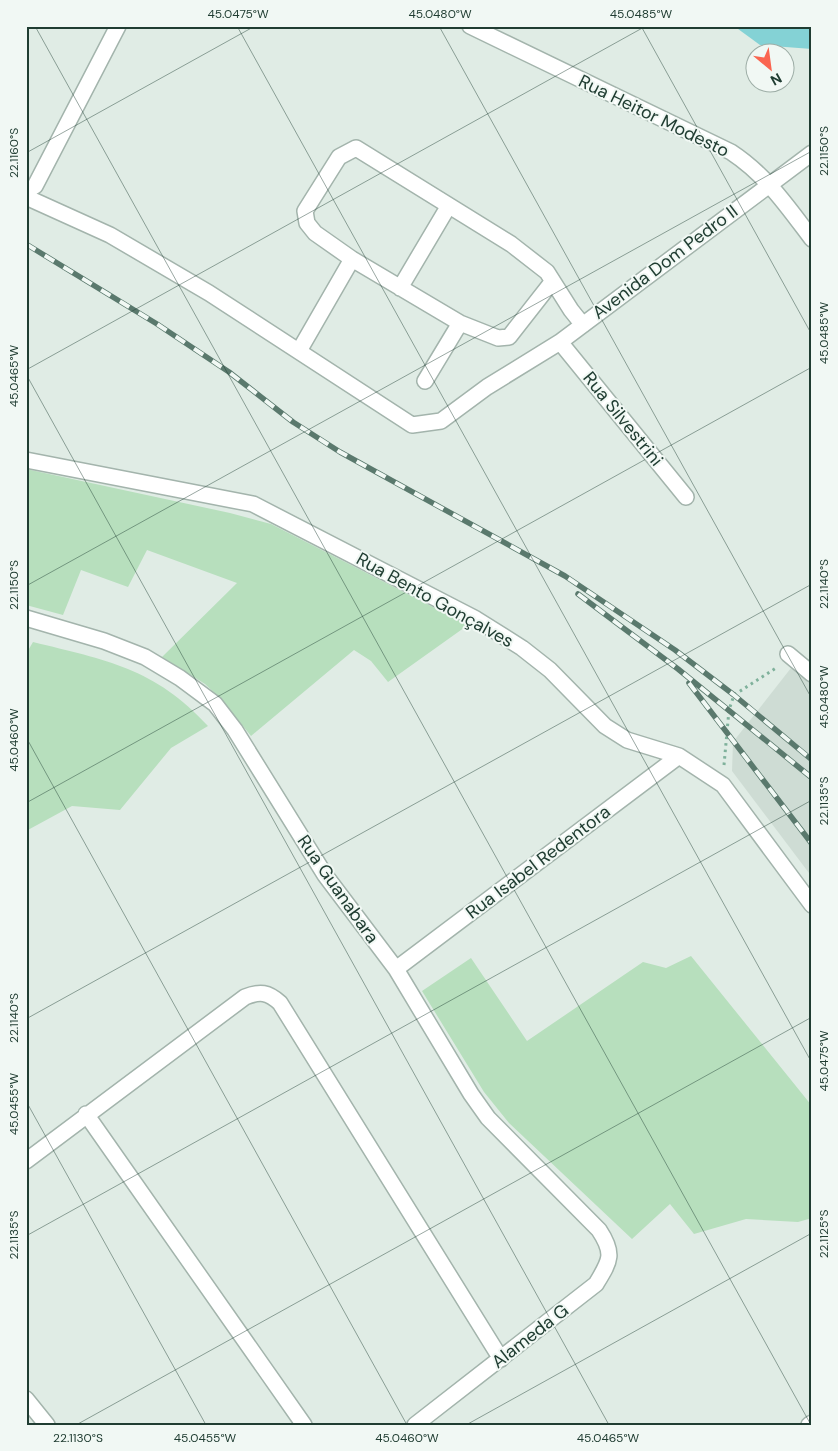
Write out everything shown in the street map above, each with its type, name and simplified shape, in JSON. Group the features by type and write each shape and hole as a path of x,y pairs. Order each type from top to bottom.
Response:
{"street":[{"path":"26,191 35,186 118,26"},
{"name":"Rua Heitor Modesto","path":"470,26 732,152 752,166 770,183 812,239"},
{"path":"552,282 508,338 498,338 460,324 352,259 314,233 307,223 305,211 339,157 356,148 448,207 511,244 547,272 583,325"},
{"name":"Avenida Dom Pedro II","path":"26,196 110,235 209,292 412,425 440,422 488,387 560,342 812,153"},
{"path":"400,288 448,207"},
{"path":"299,351 352,259"},
{"path":"426,381 460,324"},
{"name":"Rua Silvestrini","path":"560,342 686,497"},
{"name":"Rua Bento Gonçalves","path":"26,460 253,504 476,619 522,648 550,670 605,726 627,740 679,756 723,784 812,905"},
{"name":"Rua Guanabara","path":"26,618 104,641 145,657 180,678 215,704 235,730 325,875 396,969 471,1094 488,1118 599,1230"},
{"path":"788,654 812,674"},
{"name":"Rua Isabel Redentora","path":"396,969 679,756"},
{"path":"26,1161 244,997 256,992 265,992 273,996 280,1004 501,1359"},
{"path":"86,1114 304,1425"},
{"name":"Alameda G","path":"415,1425 596,1284 609,1262 609,1244 599,1230"},
{"path":"26,1399 47,1425"},
{"path":"809,1425 812,1422"}],"path":[{"path":"723,784 729,710 734,695 776,669 788,654"}],"shaded area":[{"path":"791,668 812,685 812,877 732,771 733,742"}],"green space":[{"path":"26,469 230,513 271,524 468,625 388,682 371,661 354,650 251,736 221,699 205,684 162,657 237,583 147,550 128,587 81,570 63,615 26,605"},
{"path":"33,642 106,661 149,679 169,691 188,706 208,726 171,748 120,810 72,806 26,831 26,654"},
{"path":"691,956 812,1106 812,1218 798,1222 746,1219 694,1234 670,1204 632,1239 509,1123 484,1092 422,991 471,958 527,1041 643,962 666,968"}],"water":[{"path":"734,26 812,26 812,49 796,48 796,42 756,42"}],"railway":[{"path":"26,244 157,324 229,372 293,422 340,452 565,576 675,650 734,695 812,760"},
{"path":"578,594 678,669 812,778"},
{"path":"689,683 812,844"}]}
